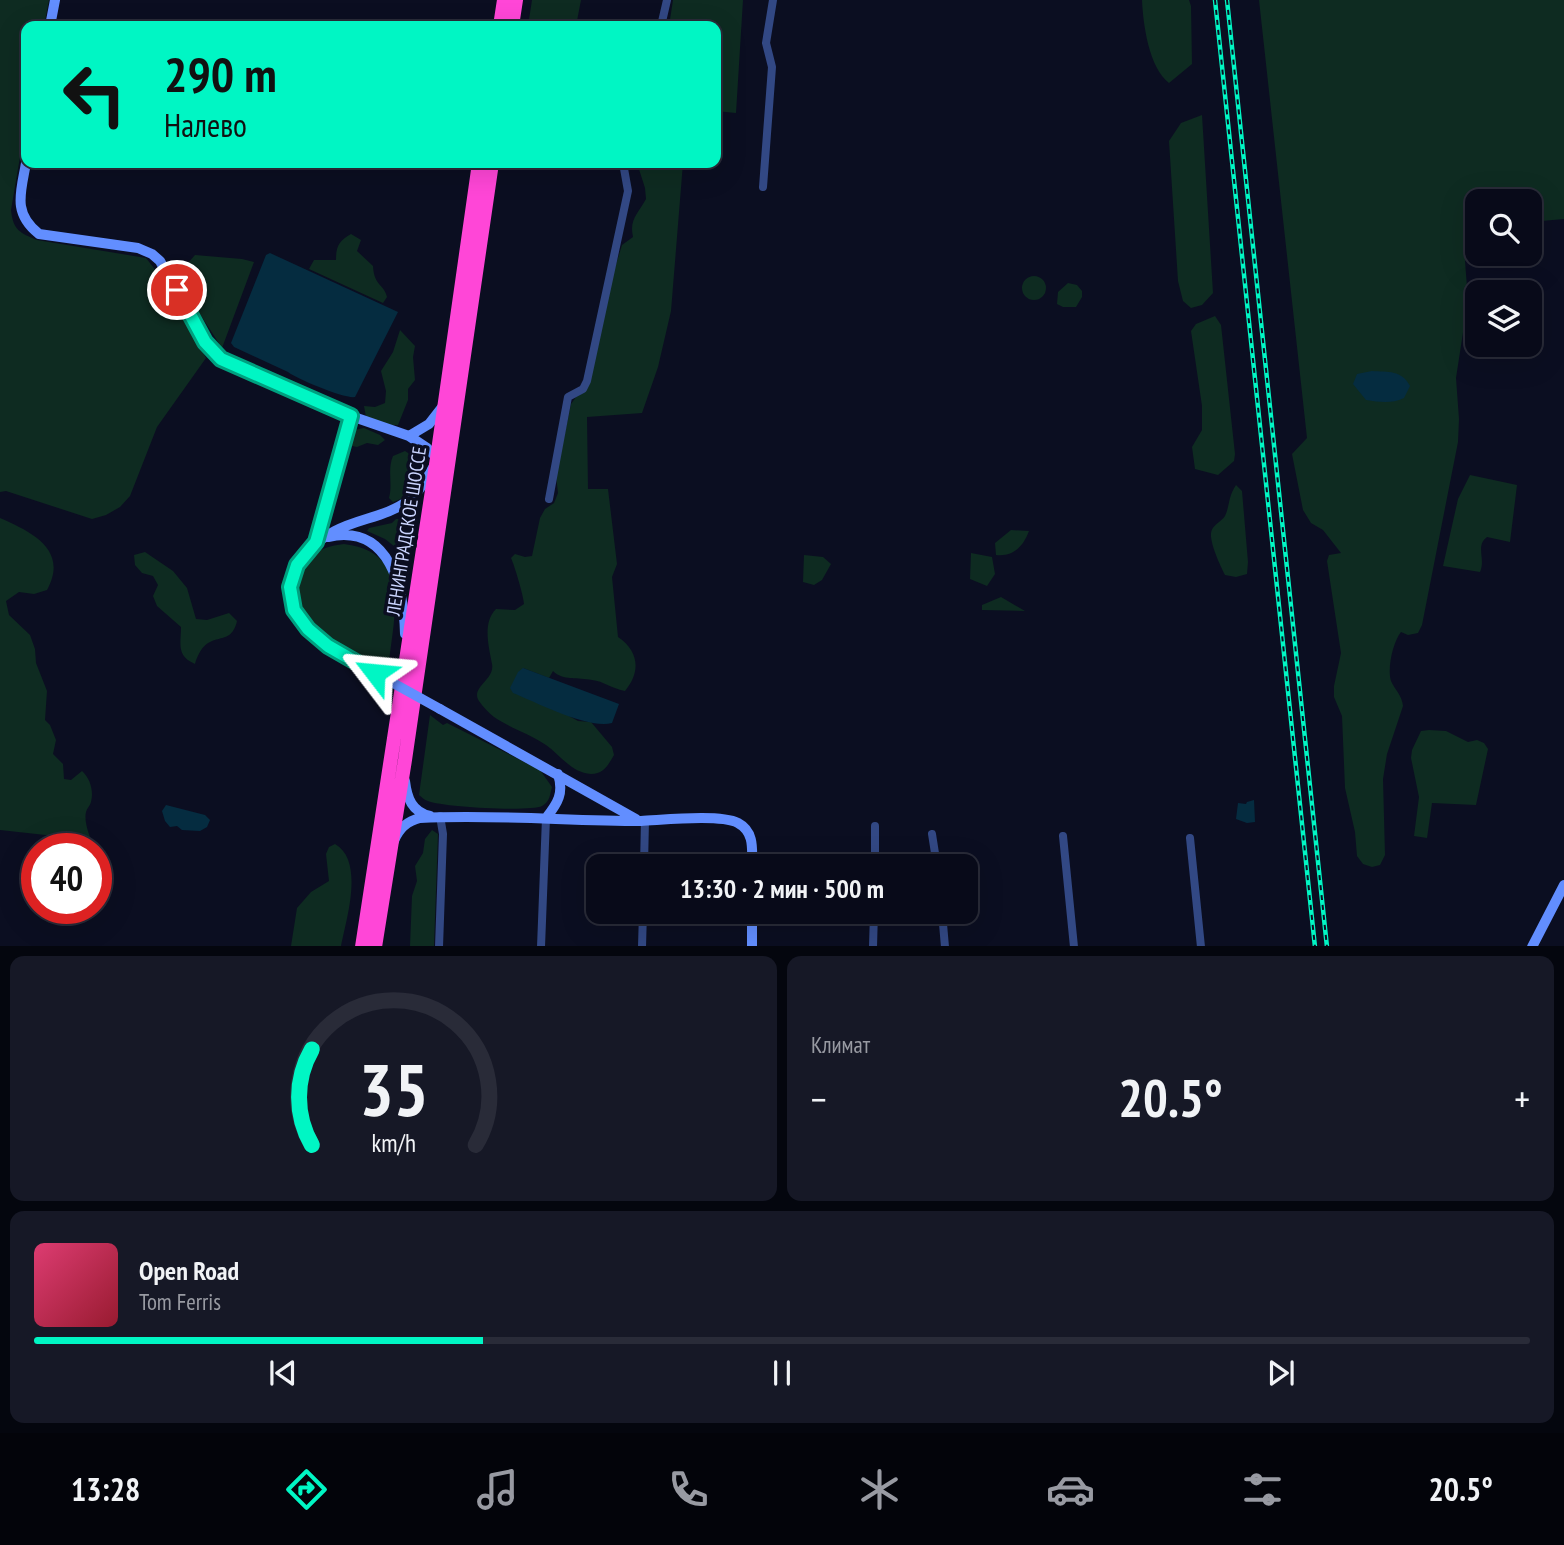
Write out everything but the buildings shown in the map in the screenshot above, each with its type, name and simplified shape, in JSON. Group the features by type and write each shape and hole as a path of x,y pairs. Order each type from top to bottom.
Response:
{"highway":[{"path":"501,21 504,0"},
{"path":"513,21 516,0"},
{"name":"ЛЕНИНГРАДСКОЕ ШОССЕ","path":"362,946 478,168"},
{"name":"ЛЕНИНГРАДСКОЕ ШОССЕ","path":"375,946 491,168"}],"street":[{"path":"51,21 55,0"},
{"path":"662,21 667,0"},
{"path":"763,187 772,67 766,43 773,0"},
{"path":"25,168 21,208 27,224 39,234 138,248 152,254 167,271 205,342 221,359 351,416 409,436 427,448 436,461 422,485 401,505 344,526 319,540 303,556 293,574 290,587 294,610 300,621 318,638 375,673 642,820"},
{"path":"549,499 568,397 583,389 587,381 628,191 624,168"},
{"path":"409,436 429,424 444,403"},
{"path":"319,540 351,416"},
{"path":"319,540 345,536 361,539 377,549 391,565 403,601 406,659"},
{"path":"405,760 405,785 411,803 420,813 440,817"},
{"path":"541,946 546,818 560,798 558,774"},
{"path":"439,946 443,834 440,817"},
{"path":"390,854 397,835 408,822 440,817 731,820 744,828 751,840 752,854"},
{"path":"642,820 643,854"},
{"path":"875,827 875,854"},
{"path":"932,834 935,854"},
{"path":"1063,836 1074,946"},
{"path":"1190,838 1201,946"},
{"path":"1533,946 1564,885"},
{"path":"642,946 643,924"},
{"path":"752,924 752,946"},
{"path":"873,946 874,924"},
{"path":"943,924 945,946"}],"green space":[{"path":"0,0 49,0 45,21 21,21 21,151 12,217 22,233 37,240 146,258 164,281 206,358 157,427 130,496 120,507 92,519 6,491 0,492"},
{"path":"532,0 581,0 577,21 529,21"},
{"path":"673,0 743,0 736,113 721,112 721,21 670,21"},
{"path":"1142,0 1189,0 1191,6 1192,64 1169,83 1156,67 1152,56"},
{"path":"1259,0 1564,0 1564,219 1542,221 1542,189 1465,189 1466,280 1465,320 1456,378 1458,442 1422,625 1418,633 1408,635 1401,632 1392,655 1391,681 1403,706 1387,754 1383,779 1385,855 1380,865 1372,867 1363,864 1357,856 1355,832 1345,788 1342,716 1334,697 1341,653 1327,561 1329,555 1341,553 1323,530 1311,523 1303,510 1292,454 1307,438"},
{"path":"1202,115 1213,293 1202,305 1191,308 1183,301 1178,281 1169,141 1181,123"},
{"path":"639,168 683,168 671,311 658,367 642,413 587,417 588,489 608,489 617,564 612,577 618,637 634,655 634,677 625,691 596,681 561,676 553,671 549,678 523,668 569,716 578,721 591,722 612,747 614,755 608,765 602,771 591,774 578,770 546,745 494,717 477,696 492,670 488,628 492,615 496,609 515,610 524,604 511,558 515,554 532,556 540,518 545,509 554,503 558,493 556,476 571,404 585,392 608,290 622,245 633,237 633,221 646,199"},
{"path":"351,234 361,240 357,251 373,266 375,277 386,293 387,297 383,303 309,269 314,260 336,260 339,244"},
{"path":"195,255 254,262 222,348 181,285 181,271"},
{"path":"1034,276 1043,279 1046,288 1043,297 1034,300 1025,297 1022,288 1025,279"},
{"path":"1068,283 1077,285 1082,291 1082,297 1076,307 1057,304 1058,292"},
{"path":"1215,316 1221,325 1235,454 1234,461 1218,475 1195,469 1192,447 1202,430 1202,406 1191,331 1196,324"},
{"path":"400,330 415,346 415,380 408,389 408,400 398,425 386,425 366,417 364,406 375,407 385,403 386,391 381,371 393,352"},
{"path":"364,428 385,440 378,445 367,443 352,446 350,440 354,430"},
{"path":"405,451 419,460 421,471 403,498 393,502 389,498 391,461 393,456"},
{"path":"1470,475 1517,485 1510,542 1487,537 1481,549 1480,572 1443,566 1458,499"},
{"path":"1236,485 1242,491 1248,562 1247,574 1236,577 1225,575 1211,533 1225,516"},
{"path":"0,518 35,536 50,553 53,576 47,590 34,594 19,592 6,601 9,615 30,635 35,649 36,663 47,691 45,720 56,740 53,754 63,764 64,779 71,780 82,771 91,785 92,798 86,812 89,833 0,830"},
{"path":"396,519 402,519 403,527 399,550 385,539 367,531 369,528 392,523"},
{"path":"1011,530 1029,531 1017,550 996,555 995,543"},
{"path":"344,544 366,549 380,559 389,572 394,588 395,606 389,662 382,657 375,664 330,638 305,615 298,601 297,585 303,568 311,557 320,550"},
{"path":"145,552 173,571 187,588 196,619 207,620 229,613 237,621 229,635 206,645 195,664 182,653 181,627 157,606 153,596 158,585 153,576 142,573 135,565 134,555"},
{"path":"971,553 992,557 995,574 987,586 970,579"},
{"path":"804,555 823,557 831,564 822,580 814,585 803,582"},
{"path":"1001,597 1025,611 982,610 982,605"},
{"path":"430,715 443,725 447,723 540,770 552,787 547,802 534,808 504,809 450,805 424,799 419,795"},
{"path":"1421,731 1446,731 1468,742 1477,740 1484,743 1488,749 1476,805 1432,803 1427,838 1414,836 1419,797 1411,758"},
{"path":"432,830 438,834 434,946 410,946 412,896 417,881 415,866 423,853 425,839"},
{"path":"335,844 344,852 351,877 349,907 341,946 291,946 297,908 311,892 329,881 326,854 329,847"}],"water":[{"path":"270,253 398,312 355,397 311,384 234,347 231,343 266,255"},
{"path":"1372,371 1394,373 1403,377 1410,386 1404,398 1390,402 1366,400 1353,384 1357,374"},
{"path":"523,668 619,704 612,723 576,719 513,693 510,688"},
{"path":"1254,800 1255,822 1247,823 1236,819 1238,803 1246,804"},
{"path":"166,805 205,815 210,820 207,827 200,831 170,827 162,811"}],"railway":[{"path":"1215,0 1315,946"},
{"path":"1227,0 1327,946"}],"route":[{"path":"177,290 205,342 221,359 351,416 316,542 303,556 293,574 291,601 300,621 318,638 375,673"}]}
